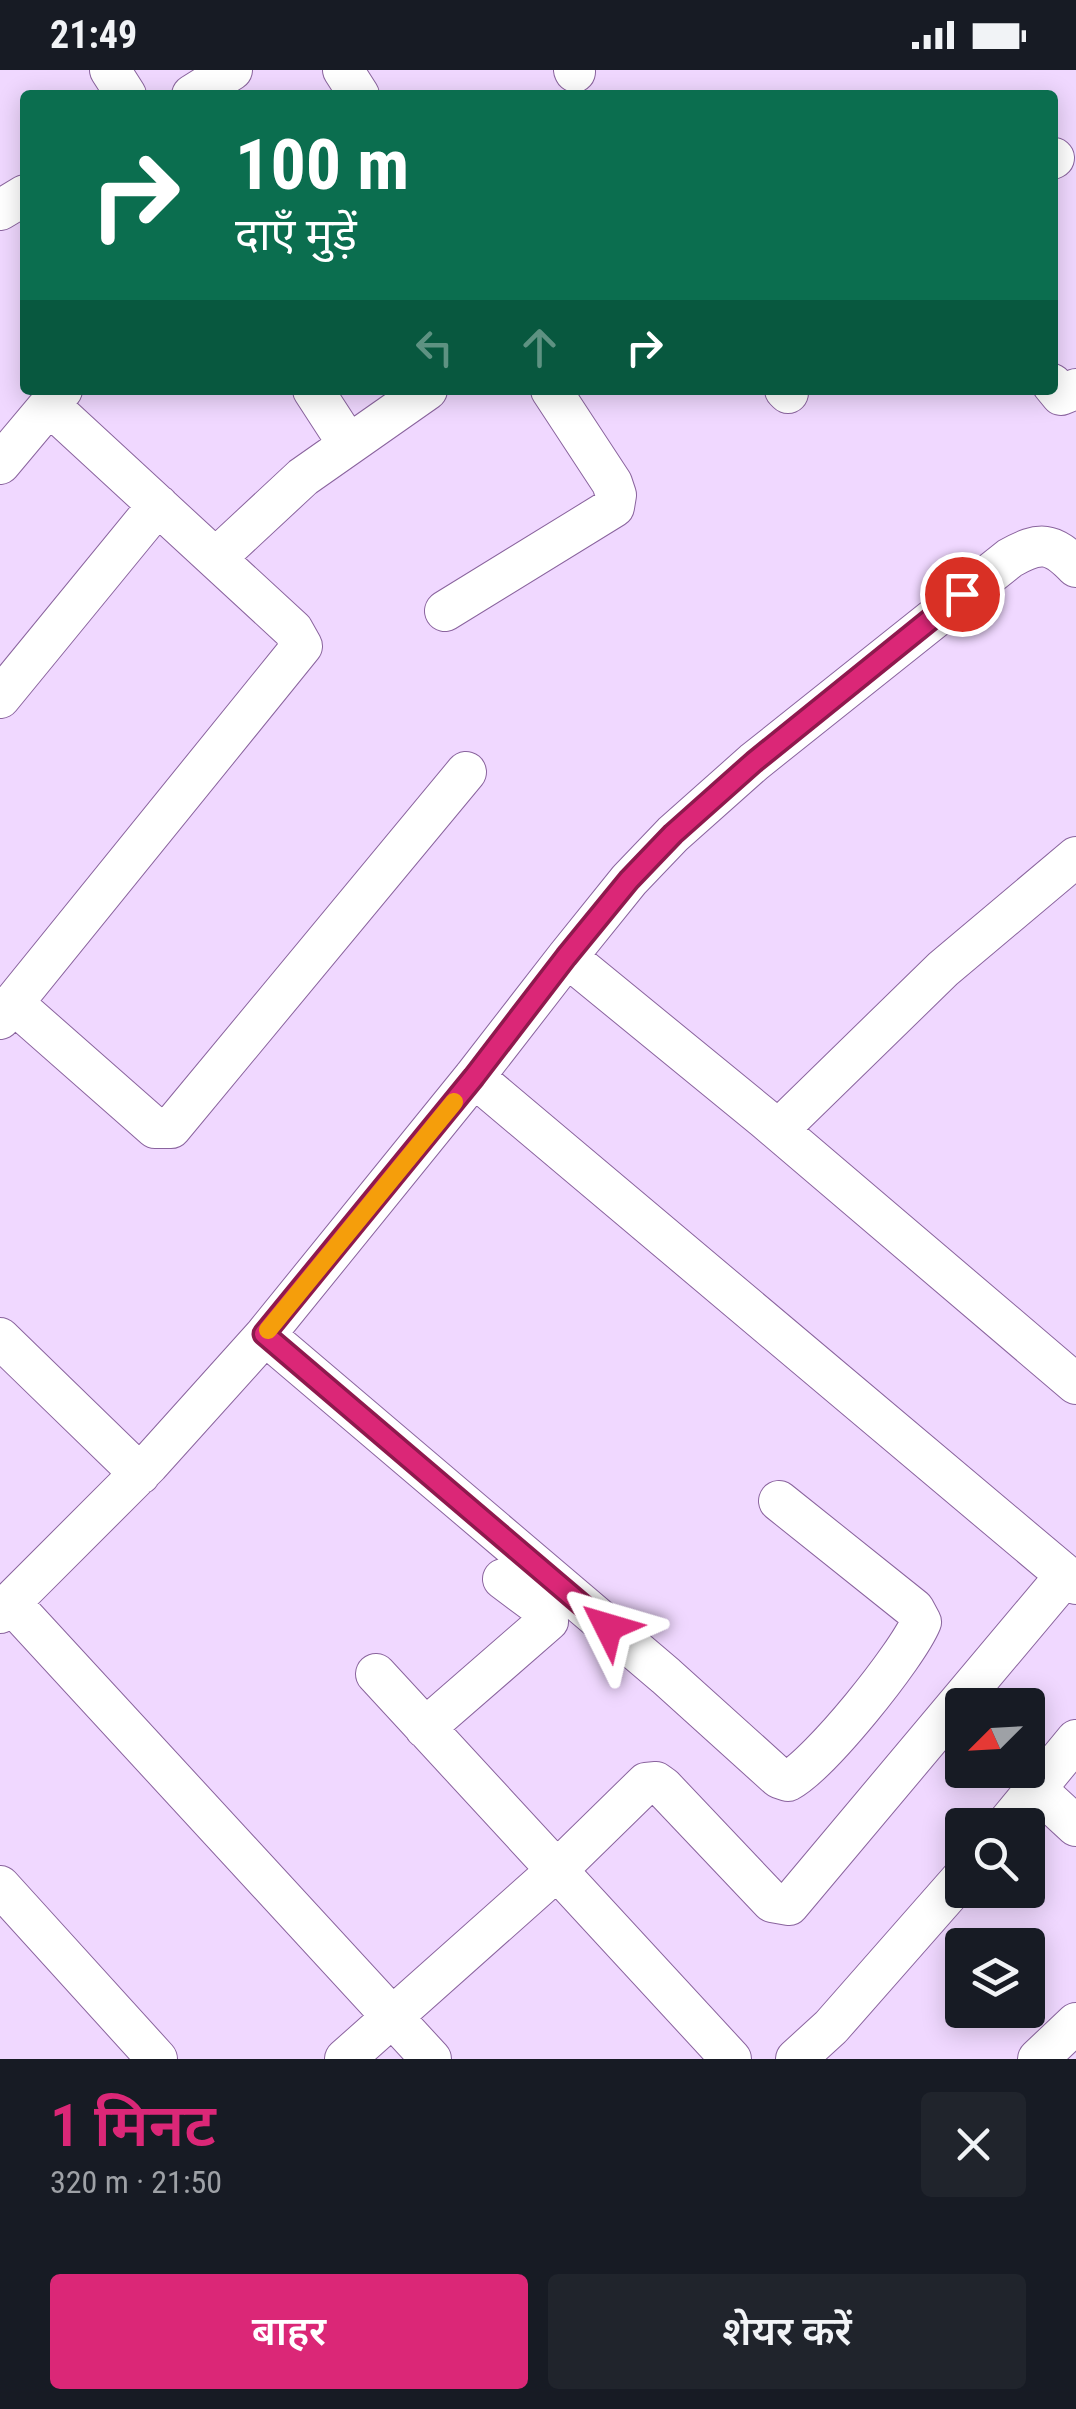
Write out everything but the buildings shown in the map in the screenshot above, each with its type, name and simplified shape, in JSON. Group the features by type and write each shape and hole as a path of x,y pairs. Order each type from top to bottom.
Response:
{"street":[{"path":"200,90 232,70"},
{"path":"317,395 348,444"},
{"path":"216,558 277,499 419,395"},
{"path":"445,610 614,507 612,483 555,395"},
{"path":"0,464 55,398 158,505 293,630 302,646 7,1011 156,1128 171,1128 466,772"},
{"path":"0,698 158,505"},
{"path":"431,2059 6,1608 140,1474 264,1334 629,880 684,823 937,613 1010,558 1042,545 1054,549 1076,568"},
{"path":"778,1130 943,969 1076,858"},
{"path":"566,957 778,1130 1076,1384"},
{"path":"344,2059 555,1872 646,1783 656,1782 772,1902 788,1905 1071,1579 474,1077"},
{"path":"264,1334 651,1663 779,1778 788,1781 815,1759 866,1699 921,1622 914,1609 779,1501"},
{"path":"0,1338 140,1474"},
{"path":"424,1728 548,1621 546,1610 503,1579"},
{"path":"376,1674 730,2059"},
{"path":"1020,1808 1076,1740"},
{"path":"1036,1789 1076,1826"},
{"path":"0,1886 156,2059"},
{"path":"796,2059 832,2027 945,1897"},
{"path":"1038,2059 1076,2023"}],"slow traffic":[{"path":"268,1330 454,1102"}],"route":[{"path":"608,1627 264,1334 629,880 673,834 754,762 962,594"}]}
